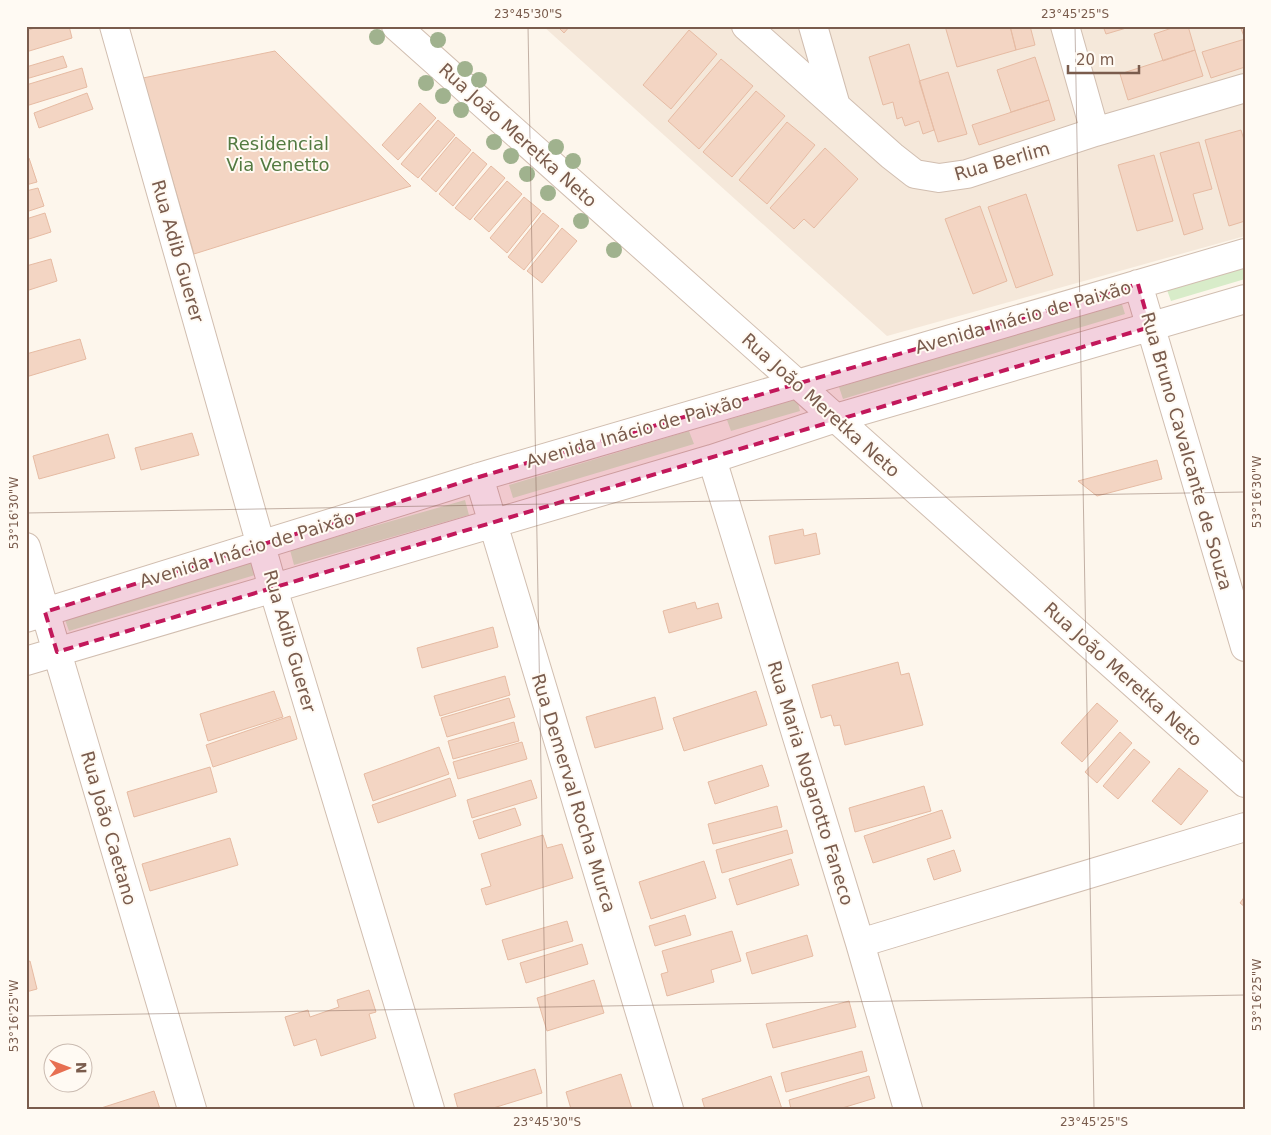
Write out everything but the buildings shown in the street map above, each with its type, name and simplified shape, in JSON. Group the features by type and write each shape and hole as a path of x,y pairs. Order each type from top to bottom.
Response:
{"street":[{"name":"Rua Adib Guerer","path":"114,26 273,588 430,1109"},
{"name":"Rua João Meretka Neto","path":"396,26 1245,783"},
{"name":"Rua Berlim","path":"746,26 892,156 916,174 939,178 967,174 1095,132 1245,88"},
{"path":"813,26 836,106"},
{"path":"1065,26 1095,132"},
{"name":"Avenida Inácio de Paixão","path":"36,615 479,476 1245,252"},
{"name":"Rua Bruno Cavalcante de Souza","path":"1138,284 1245,647"},
{"path":"26,661 712,459 836,418 1245,300"},
{"name":"Rua Maria Nogarotto Faneco","path":"712,459 860,943 908,1109"},
{"name":"Rua Demerval Rocha Murca","path":"479,476 669,1109"},
{"name":"Rua João Caetano","path":"26,547 36,615 57,652 192,1109"},
{"path":"860,943 1245,827"}],"highlighted area":[{"path":"1138,284 1150,327 57,652 45,612 479,477"}],"shaded area":[{"path":"543,26 1245,26 1245,236 887,336"}],"green space":[{"path":"1245,266 1245,279 1171,301 1167,290"},
{"path":"1121,301 1125,314 843,399 839,387"},
{"path":"797,399 800,411 731,431 727,420"},
{"path":"689,431 694,444 513,498 509,485"},
{"path":"465,500 469,515 294,565 290,550"},
{"path":"250,561 255,575 69,631 64,617"}],"park label":[{"name":"Residencial Via Venetto","path":"278,153"}]}
